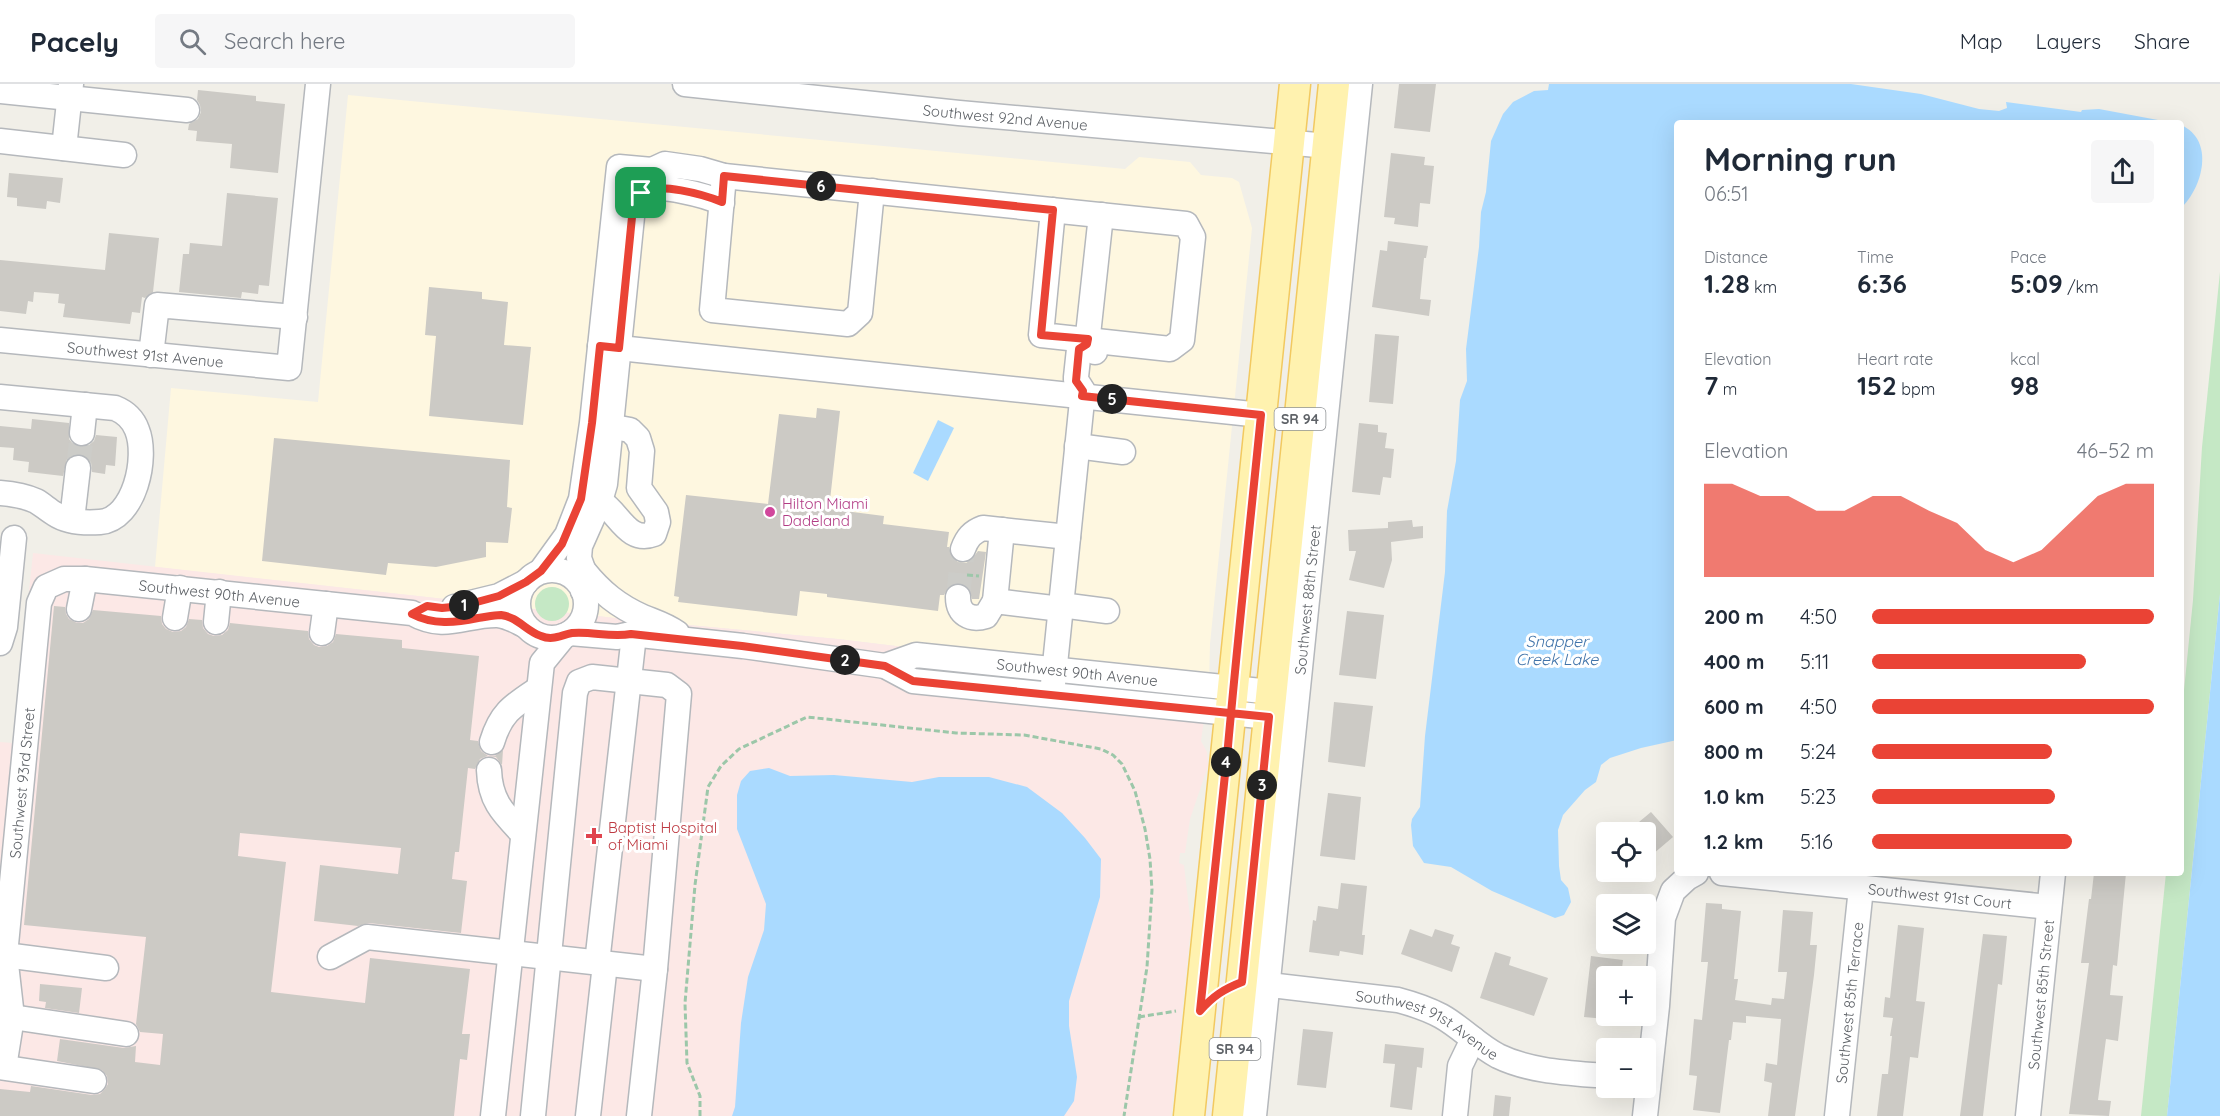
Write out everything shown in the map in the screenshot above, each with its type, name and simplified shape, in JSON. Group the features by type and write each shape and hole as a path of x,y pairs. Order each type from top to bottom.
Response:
{"main road":[{"name":"SR 94","path":"1189,1116 1192,1010 1232,700 1295,84"},
{"name":"Southwest 88th Street","path":"1228,1116 1255,983 1270,704 1334,84"},
{"path":"1192,1010 1224,989 1255,983"}],"street":[{"path":"151,354 157,305 295,317 318,84"},
{"name":"Southwest 92nd Avenue","path":"685,84 819,91 959,113 1328,146"},
{"name":"Southwest 88th Street","path":"1254,1116 1255,983 1360,84"},
{"path":"64,148 70,91"},
{"path":"0,92 70,91 187,110"},
{"path":"0,141 124,155"},
{"path":"635,168 663,177 699,181 724,176 872,191 1101,215 1186,224 1193,237 1182,340 1170,349 1041,335 1053,210"},
{"path":"609,347 633,207 631,191 635,168"},
{"path":"542,663 536,655 529,629 519,615 517,603 520,591 567,535 605,484 602,425 609,347 635,168"},
{"path":"724,176 712,310 848,324 860,313 872,191"},
{"path":"633,207 641,193 651,189 698,194 722,202"},
{"path":"1052,695 1082,394 1076,381 1079,349 1088,341 1101,215"},
{"name":"Southwest 91st Avenue","path":"0,340 289,368 295,317"},
{"path":"609,347 1082,394 1261,415"},
{"path":"0,397 115,408 129,417 137,430 140,444 133,494 123,511 110,520 101,522 72,520 60,517 27,498 0,493"},
{"path":"82,434 85,405"},
{"path":"591,500 637,535 647,537 654,534 658,522 656,512 639,489 642,451 638,438 630,430 602,425"},
{"path":"1077,446 1123,452"},
{"path":"72,520 78,468"},
{"path":"493,1116 542,663 582,621 585,612 584,586 579,558 591,500"},
{"path":"963,549 975,531 983,528 1068,537"},
{"path":"958,597 961,611 968,617 986,616 995,601 1002,530"},
{"path":"0,643 5,627 14,538"},
{"path":"533,576 558,570 566,572 584,586 633,634 588,1116"},
{"name":"Southwest 90th Avenue","path":"412,614 427,606 442,608 499,596 533,576"},
{"name":"Southwest 90th Avenue","path":"39,603 46,587 54,582 64,579 85,579 412,614 425,621 457,622 500,615 529,629"},
{"path":"79,609 85,579"},
{"name":"Southwest 90th Avenue","path":"584,586 630,611 667,626 686,640"},
{"path":"176,618 180,588"},
{"path":"216,622 219,592"},
{"path":"995,601 1107,611"},
{"name":"Southwest 93rd Street","path":"2,1067 12,1017 5,955 19,897 23,855 20,781 39,603"},
{"path":"330,633 333,605"},
{"path":"529,629 543,637 554,639 567,635"},
{"name":"Southwest 90th Avenue","path":"567,635 617,637 633,634 798,653 885,666 913,681 1052,695 1232,700"},
{"name":"Southwest 90th Avenue","path":"885,666 916,655 1054,669 1232,700 1270,704"},
{"path":"533,1116 577,688 584,678 592,677 668,685 680,694 639,1116"},
{"path":"492,742 498,724 510,708 538,689"},
{"path":"489,770 491,786 498,806 523,834"},
{"path":"1652,1038 1666,908 1673,891 1691,876"},
{"name":"Southwest 91st Court","path":"1750,876 2049,908"},
{"name":"Southwest 85th Street","path":"2028,1116 2053,876"},
{"name":"Southwest 85th Terrace","path":"1837,1116 1861,888"},
{"path":"330,957 367,937 655,969"},
{"path":"5,955 106,968"},
{"name":"Southwest 91st Avenue","path":"1255,983 1398,1000 1443,1017 1495,1054 1524,1065 1552,1071 1596,1075"},
{"path":"12,1017 126,1034"},
{"path":"1455,1116 1460,1066 1473,1039"},
{"path":"2,1067 94,1081"},
{"path":"1645,1116 1646,1098"}],"path":[{"path":"700,1116 700,1096 687,1063 685,1003 695,885 708,787 721,766 739,749 807,717 956,733 1024,735 1101,749 1119,760 1127,772 1138,800 1150,859 1150,941 1124,1116"},
{"path":"1139,1017 1192,1010"}],"shaded area":[{"path":"348,95 1125,169 1139,157 1190,162 1201,175 1232,178 1239,182 1252,228 1210,644 1209,684 838,639 624,619 155,567 171,388 318,402"},
{"name":"Baptist Hospital of Miami","path":"33,553 624,619 838,639 1209,684 1201,741 1207,752 1208,766 1190,819 1185,853 1180,853 1179,863 1184,865 1191,926 1171,1116 0,1116 0,742 13,743"}],"green space":[{"path":"2220,272 2220,594 2167,1116 2141,1116 2166,876 2184,876 2184,690 2193,600 2202,447"},
{"path":"552,587 564,592 569,604 564,616 552,621 540,616 535,604 540,592"}],"water":[{"name":"Snapper Creek Lake","path":"1549,84 1851,84 1921,94 1979,109 1999,111 2007,108 2006,102 2081,112 2082,110 2099,109 2158,120 1674,120 1674,741 1610,758 1601,765 1596,782 1585,790 1563,815 1558,830 1559,866 1561,880 1568,888 1571,902 1564,915 1555,918 1492,891 1451,867 1424,863 1413,846 1411,825 1420,807 1425,736 1445,572 1447,511 1456,461 1460,400 1467,381 1466,349 1491,141 1503,114 1513,102 1534,91 1548,90"},
{"path":"2184,127 2192,132 2202,152 2200,176 2184,205"},
{"path":"938,420 954,428 928,481 913,473"},
{"path":"2220,594 2220,1116 2167,1116"},
{"path":"769,768 790,776 834,775 912,782 939,777 989,777 1027,787 1062,813 1085,838 1101,859 1100,897 1069,1001 1069,1026 1077,1077 1074,1101 1064,1116 732,1116 735,1107 741,1023 748,977 764,930 766,904 737,829 737,795 741,781 750,771"}],"building":[{"path":"1399,84 1436,84 1430,132 1394,128"},
{"path":"198,90 256,96 256,101 285,104 278,173 230,168 232,144 196,141 197,131 188,130 189,124 198,119 201,112 197,100"},
{"path":"1391,153 1425,157 1424,165 1434,166 1430,204 1420,203 1418,227 1394,224 1395,218 1384,217"},
{"path":"9,173 63,178 60,203 47,201 46,209 17,206 17,198 7,197"},
{"path":"227,193 278,198 269,286 259,285 258,294 242,292 241,298 179,292 183,254 189,254 190,243 222,246"},
{"path":"109,233 159,238 153,292 145,298 142,297 140,313 132,312 130,324 63,317 65,304 58,303 59,294 34,292 33,302 28,301 26,314 0,311 0,260 105,270"},
{"path":"1388,241 1428,246 1426,258 1424,258 1420,299 1431,300 1429,316 1372,307 1380,250 1387,251"},
{"path":"429,287 482,292 482,299 508,302 504,345 531,347 523,425 429,416 436,336 425,335"},
{"path":"1375,334 1399,336 1393,404 1369,402"},
{"name":"Hilton Miami Dadeland","path":"817,408 840,411 829,509 884,516 883,524 949,532 947,547 952,557 958,562 966,563 978,551 986,552 979,599 972,599 969,588 957,583 949,586 944,595 940,595 938,611 827,597 827,594 800,591 797,616 678,602 679,597 674,596 686,495 768,504 779,414 816,418"},
{"path":"32,419 69,423 69,439 74,445 80,447 88,446 94,441 96,435 117,437 115,466 106,465 105,474 92,472 91,462 86,456 79,454 67,459 63,476 28,472 29,462 13,460 14,448 0,447 0,426 31,429"},
{"path":"1359,423 1378,425 1378,432 1387,433 1385,448 1394,449 1391,478 1383,477 1380,495 1352,492"},
{"path":"274,438 510,460 507,507 512,508 508,543 486,542 486,557 436,567 388,563 386,575 262,561"},
{"path":"1412,520 1413,527 1423,526 1423,538 1391,542 1392,560 1384,588 1349,580 1356,551 1349,551 1348,530 1388,528 1388,522"},
{"path":"54,606 65,607 69,619 77,623 83,623 89,619 93,610 161,616 162,624 173,632 181,631 186,627 189,619 202,620 203,628 208,634 214,636 222,635 228,630 230,623 308,631 309,639 319,647 333,642 336,634 402,640 402,648 479,656 470,740 478,741 481,751 488,756 495,756 503,750 502,765 496,757 487,756 480,759 475,769 468,768 459,852 455,852 452,879 467,881 461,933 369,923 358,926 314,921 320,865 398,874 401,848 240,833 238,856 286,862 271,992 365,1003 370,958 470,969 462,1034 470,1034 467,1060 460,1059 454,1116 0,1116 0,1089 30,1092 31,1086 92,1095 100,1094 105,1089 108,1084 107,1076 102,1070 57,1061 60,1039 124,1048 136,1046 135,1062 160,1065 163,1034 140,1032 136,1024 146,937 24,925"},
{"path":"1347,611 1384,615 1376,679 1339,675"},
{"path":"1334,702 1373,706 1365,767 1328,762"},
{"path":"1328,793 1361,797 1355,860 1320,856"},
{"path":"1651,812 1673,837 1656,851 1656,822 1639,822"},
{"path":"2094,876 2126,876 2117,966 2113,965 2110,995 2123,996 2118,1041 2106,1039 2098,1100 2111,1101 2109,1116 2069,1114 2089,963 2081,963 2089,899 2091,899"},
{"path":"1341,883 1367,886 1362,935 1365,935 1363,955 1340,951 1339,956 1309,952 1313,920 1316,921 1318,906 1338,909"},
{"path":"1706,903 1722,904 1722,909 1741,911 1734,979 1738,979 1735,1000 1771,1005 1772,998 1784,999 1787,972 1778,972 1783,910 1813,912 1810,945 1817,945 1795,1116 1768,1116 1772,1083 1764,1081 1766,1063 1777,1065 1781,1019 1746,1016 1746,1023 1733,1022 1720,1113 1693,1110 1697,1076 1689,1075 1694,1019 1702,1020 1708,962 1701,962"},
{"path":"1898,925 1924,928 1916,1001 1925,1002 1918,1058 1910,1057 1903,1116 1877,1116 1882,1074 1888,1074 1893,1018 1883,1017 1885,997 1890,998"},
{"path":"1410,929 1432,937 1435,929 1454,935 1451,944 1460,947 1452,972 1401,954"},
{"path":"1983,934 2007,936 2002,985 1998,984 1983,1116 1960,1116"},
{"path":"1495,952 1511,957 1509,965 1548,978 1534,1016 1480,998"},
{"path":"1591,956 1623,960 1622,966 1596,966 1596,1018 1584,1017"},
{"path":"40,984 82,988 79,1013 45,1008 46,1002 39,1001"},
{"path":"1303,1029 1333,1032 1326,1088 1297,1085"},
{"path":"1385,1044 1424,1048 1422,1068 1417,1067 1412,1110 1390,1107 1395,1064 1383,1063"},
{"path":"1495,1095 1511,1097 1509,1116 1493,1116"}],"tunnel":[{"path":"78,468 82,433"},
{"path":"958,597 963,549"}],"place":[{"name":"Hilton Miami Dadeland","path":"770,512"},
{"name":"Baptist Hospital of Miami","path":"594,836"}],"route":[{"path":"641,193 633,207 619,348 600,346 581,499 567,535 546,561 541,571 499,596 462,606 442,608 427,606 412,614 425,621 438,622 457,622 500,615 524,625 533,633 554,639 570,633 617,637 631,634 742,646 885,666 913,681 1231,713 1269,717 1242,982 1212,997 1200,1011 1228,746 1231,713 1233,687 1237,645 1261,415 1082,396 1083,391 1076,381 1079,349 1087,344 1088,339 1041,335 1053,210 724,176 722,202 704,195 660,189 645,190 641,193"}]}
